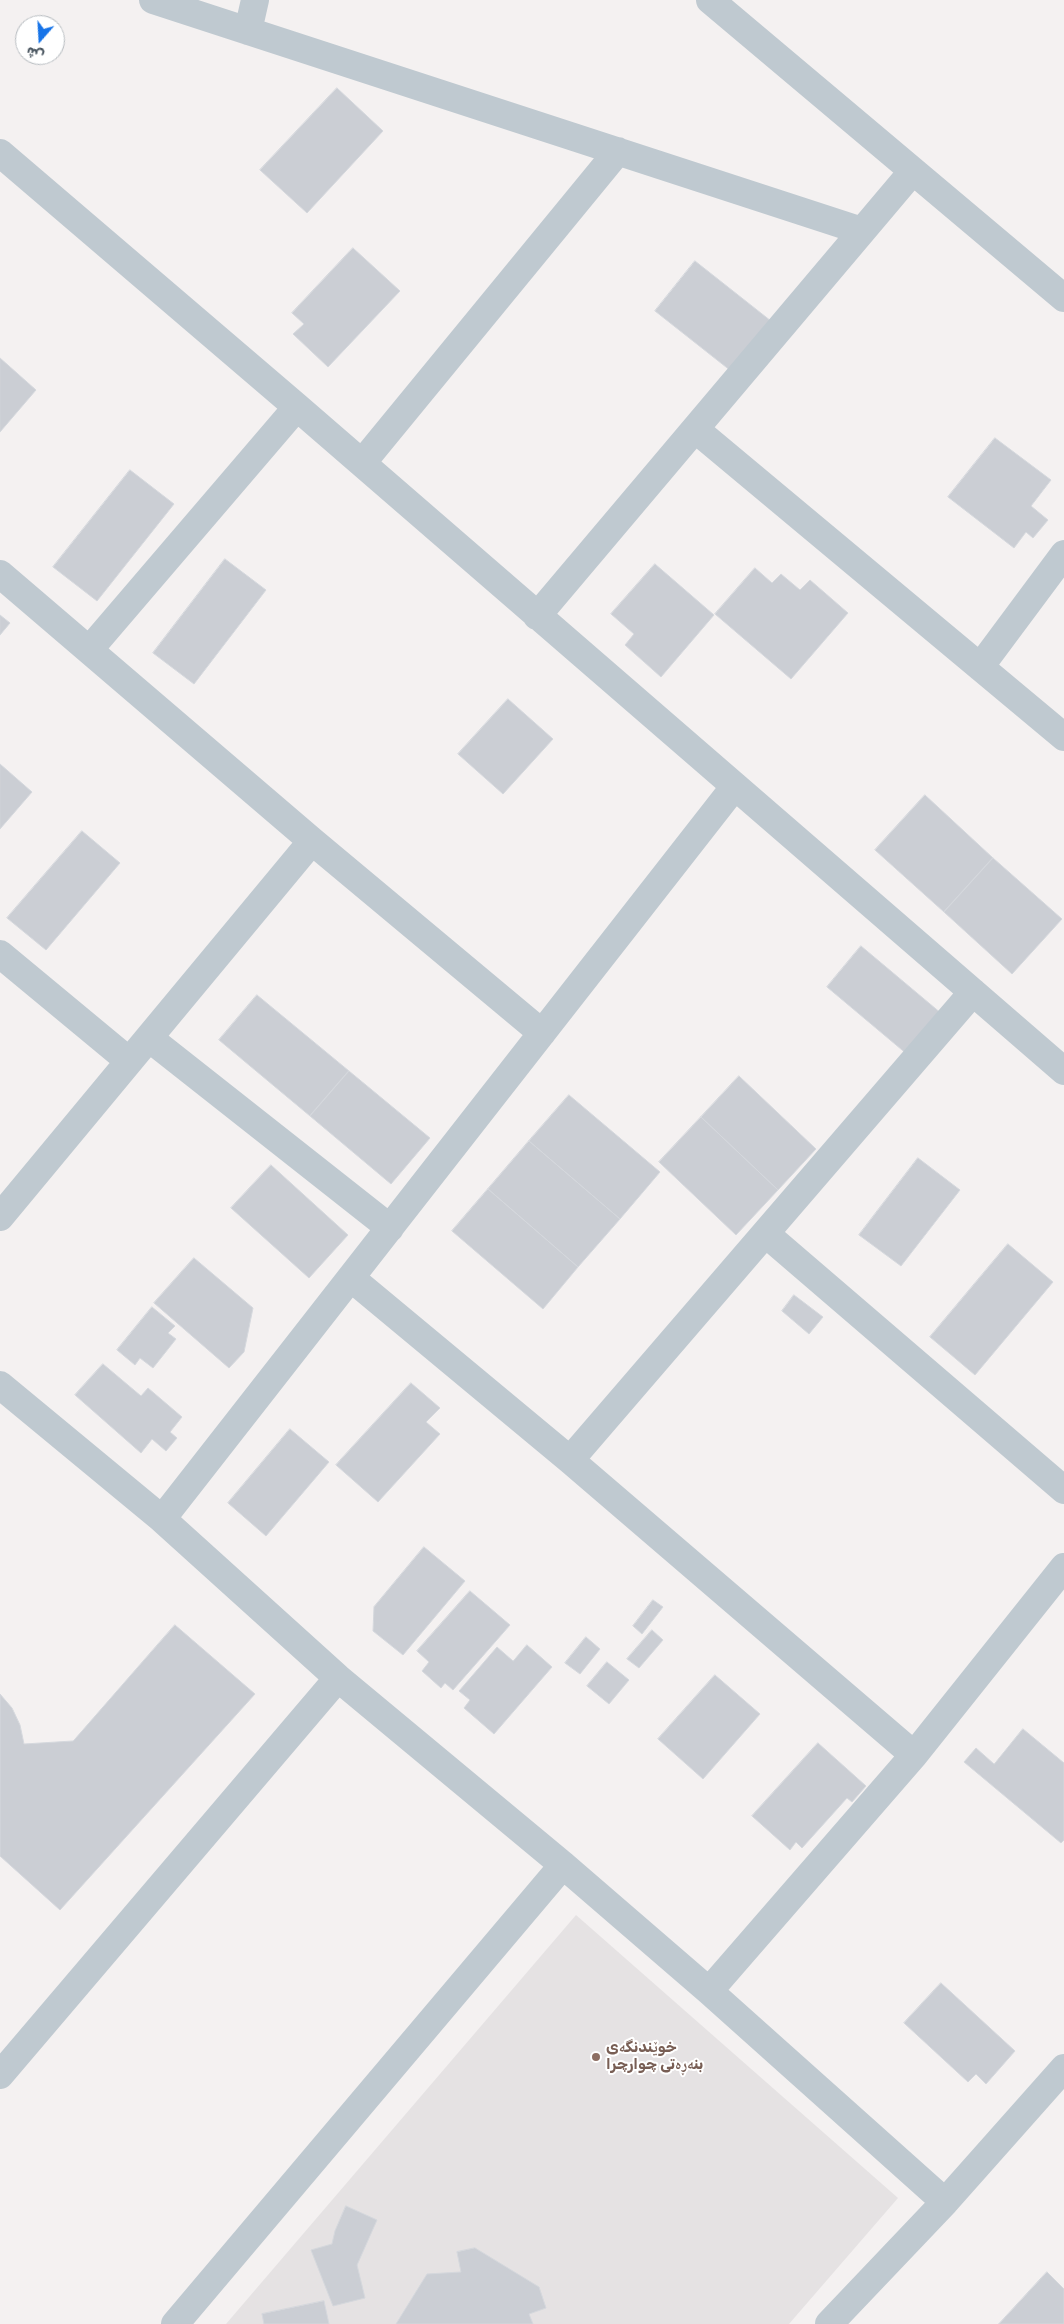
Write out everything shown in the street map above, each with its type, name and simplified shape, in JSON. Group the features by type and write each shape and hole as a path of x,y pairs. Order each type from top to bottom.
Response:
{"street":[{"path":"153,0 862,231"},
{"path":"248,31 255,0"},
{"path":"710,0 1064,298"},
{"path":"362,463 618,151"},
{"path":"0,154 297,407 1064,1070"},
{"path":"537,616 912,172"},
{"path":"89,650 297,407"},
{"path":"695,429 1064,737"},
{"path":"980,667 1064,554"},
{"path":"0,574 312,841 542,1033"},
{"path":"162,1519 735,786"},
{"path":"0,1217 312,841"},
{"path":"0,954 130,1061"},
{"path":"570,1460 973,992"},
{"path":"149,1038 390,1228"},
{"path":"766,1234 1064,1490"},
{"path":"351,1278 570,1460 914,1755"},
{"path":"0,1385 162,1519 338,1678 563,1865 709,1991 945,2202"},
{"path":"709,1991 914,1755 1064,1568"},
{"path":"0,2075 338,1678"},
{"path":"175,2324 563,1865"},
{"path":"840,2320 945,2202 1060,2080"}],"shaded area":[{"name":"خوێندنگەی بنەڕەتی چوارچرا","path":"576,1915 898,2198 789,2324 226,2324"}],"building":[{"path":"337,88 383,131 307,213 260,170"},
{"path":"353,248 400,291 328,367 293,334 304,324 292,313"},
{"path":"695,261 771,321 731,371 655,311"},
{"path":"0,358 36,390 0,432"},
{"path":"995,438 1051,480 1031,506 1048,520 1033,538 1026,532 1014,548 948,497"},
{"path":"130,470 174,504 97,601 53,567"},
{"path":"225,559 266,590 194,684 153,653"},
{"path":"655,564 714,615 661,677 625,645 634,634 611,614"},
{"path":"755,568 772,583 781,574 800,590 810,580 848,613 791,679 715,614"},
{"path":"0,615 10,623 0,635"},
{"path":"508,699 553,739 503,794 458,754"},
{"path":"0,764 32,792 0,829"},
{"path":"925,795 993,858 944,912 875,850"},
{"path":"82,831 120,863 46,950 7,918"},
{"path":"993,858 1062,919 1012,974 944,912"},
{"path":"861,946 942,1014 908,1055 827,987"},
{"path":"257,995 349,1071 310,1116 219,1040"},
{"path":"349,1071 430,1138 391,1184 310,1116"},
{"path":"739,1076 816,1149 778,1190 701,1117"},
{"path":"569,1095 660,1172 620,1219 529,1141"},
{"path":"701,1117 778,1190 736,1235 659,1162"},
{"path":"529,1141 620,1219 578,1267 488,1189"},
{"path":"918,1158 960,1190 901,1266 859,1235"},
{"path":"271,1165 348,1235 309,1278 231,1208"},
{"path":"488,1189 578,1267 543,1309 452,1231"},
{"path":"1008,1244 1053,1282 975,1375 930,1337"},
{"path":"194,1258 253,1308 244,1352 229,1368 154,1303"},
{"path":"794,1295 823,1317 809,1334 782,1311"},
{"path":"152,1307 175,1326 168,1333 176,1339 153,1368 140,1358 135,1365 117,1350"},
{"path":"103,1364 141,1396 148,1388 182,1417 170,1432 177,1438 166,1451 152,1439 141,1453 75,1395"},
{"path":"411,1383 440,1408 426,1422 440,1434 378,1502 336,1465"},
{"path":"290,1429 329,1462 266,1536 228,1503"},
{"path":"424,1547 465,1581 403,1655 373,1631 374,1607"},
{"path":"470,1591 510,1625 453,1690 445,1683 441,1688 422,1671 429,1662 417,1651"},
{"path":"653,1600 663,1607 642,1634 633,1626"},
{"path":"175,1625 255,1694 60,1910 0,1856 0,1694 12,1708 20,1725 24,1744 73,1741"},
{"path":"652,1630 663,1640 639,1668 627,1659"},
{"path":"586,1637 600,1649 580,1674 565,1663"},
{"path":"527,1645 552,1667 494,1734 464,1708 470,1700 459,1691 497,1647 513,1661"},
{"path":"607,1662 629,1680 609,1704 587,1686"},
{"path":"715,1675 760,1714 703,1779 658,1739"},
{"path":"1023,1729 1064,1763 1064,1840 1061,1843 964,1762 976,1748 994,1764"},
{"path":"818,1743 866,1786 852,1802 847,1798 802,1848 796,1842 790,1850 752,1816"},
{"path":"941,1983 1015,2051 986,2084 976,2074 968,2082 904,2023"},
{"path":"346,2206 377,2220 357,2265 365,2298 333,2306 311,2250 332,2244 335,2231"},
{"path":"475,2248 539,2287 546,2308 529,2314 533,2324 396,2324 427,2274 461,2272 457,2252"},
{"path":"1047,2272 1064,2289 1064,2324 999,2324"},
{"path":"324,2301 329,2324 264,2324 262,2314"}],"place":[{"name":"خوێندنگەی بنەڕەتی چوارچرا","path":"596,2057"}]}
